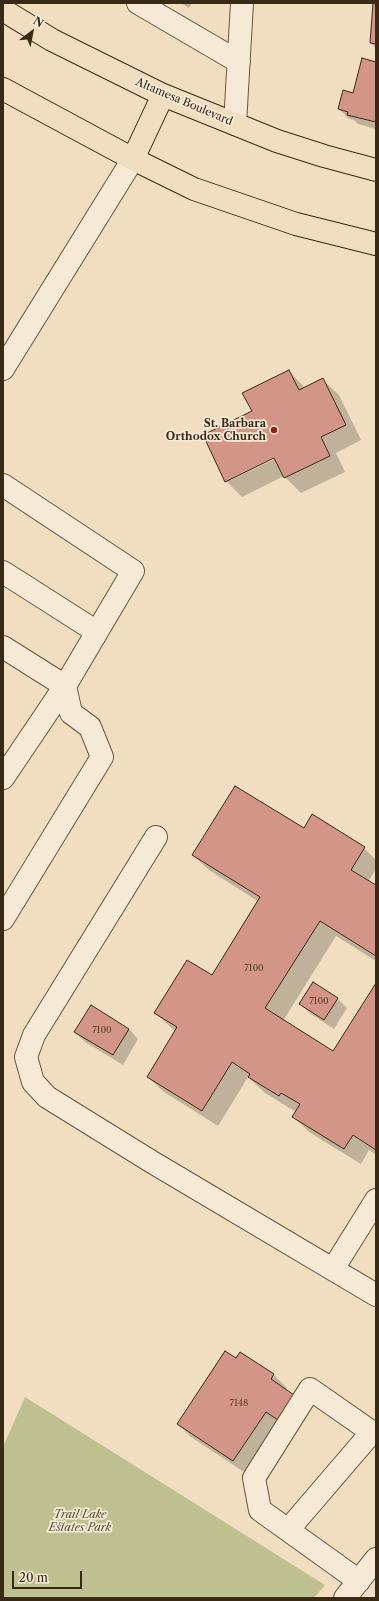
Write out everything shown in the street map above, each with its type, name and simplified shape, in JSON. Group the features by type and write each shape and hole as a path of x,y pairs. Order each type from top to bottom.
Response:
{"main road":[{"name":"Altamesa Boulevard","path":"3,10 52,40 162,95 277,141 376,170"},
{"path":"3,89 133,159 194,189 296,224 376,244"},
{"path":"133,159 162,95"}],"street":[{"path":"138,3 239,62"},
{"path":"236,124 242,3"},
{"path":"3,369 133,159"},
{"path":"3,485 133,571 65,686 3,778"},
{"path":"3,572 97,632"},
{"path":"3,647 65,686 71,714 90,727 102,758 3,919"},
{"path":"156,837 34,1035 26,1057 33,1082 47,1097 152,1162 376,1295"},
{"path":"333,1269 376,1200"},
{"path":"288,1530 374,1433 310,1389 254,1478 260,1510 359,1581"},
{"path":"345,1598 376,1559"}],"green space":[{"name":"Trail Lake Estates Park","path":"25,1397 325,1585 314,1598 3,1598 3,1447"}],"building":[{"path":"373,3 376,3 376,44 370,43"},
{"path":"362,58 376,62 376,122 347,115 348,112 338,109 343,90 353,93"},
{"name":"St. Barbara Orthodox Church","path":"289,370 299,390 323,378 346,425 321,437 330,456 284,478 274,458 225,482 203,435 252,411 242,393"},
{"path":"235,786 304,828 312,814 365,847 351,870 376,885 376,956 320,921 265,1008 333,1051 376,983 376,1150 353,1135 344,1149 292,1117 300,1104 281,1093 279,1096 248,1077 250,1074 232,1062 202,1111 147,1077 177,1027 154,1013 187,960 212,975 260,897 192,855"},
{"path":"313,982 338,998 324,1020 299,1004"},
{"path":"91,1005 129,1029 113,1055 74,1032"},
{"path":"225,1351 236,1358 240,1352 274,1374 271,1379 294,1395 278,1420 266,1412 233,1461 177,1424"}],"place":[{"name":"St. Barbara Orthodox Church","path":"274,430"}]}
